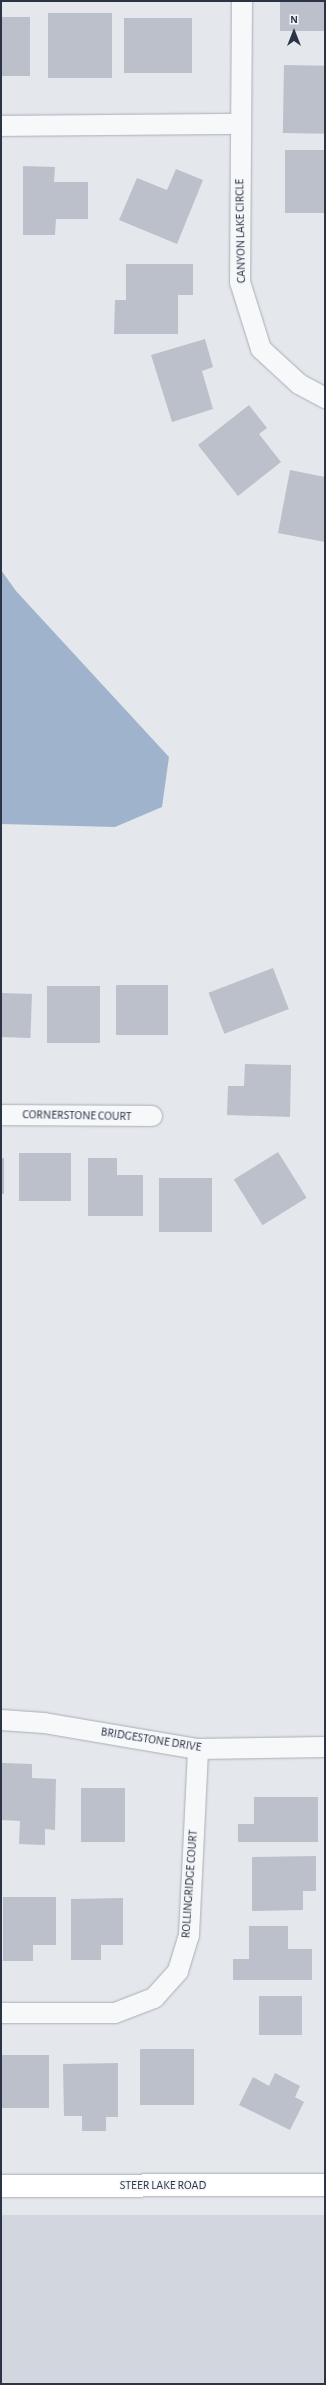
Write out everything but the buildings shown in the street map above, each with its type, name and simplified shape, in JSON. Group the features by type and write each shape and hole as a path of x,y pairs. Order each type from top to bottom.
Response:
{"street":[{"name":"CANYON LAKE CIRCLE","path":"242,1 240,282 261,349 299,384 325,398"},
{"path":"1,126 241,124"},
{"name":"CORNERSTONE COURT","path":"1,1115 152,1116"},
{"name":"BRIDGESTONE DRIVE","path":"1,1720 44,1723 198,1749 325,1748"},
{"name":"ROLLINGRIDGE COURT","path":"1,2013 115,2013 154,1998 178,1971 189,1935 198,1749"},
{"name":"STEER LAKE ROAD","path":"1,2186 325,2186"}],"shaded area":[{"path":"1,2215 325,2215 325,2384 1,2384"}],"water":[{"path":"1,570 16,591 169,757 162,807 115,827 1,824"}]}
